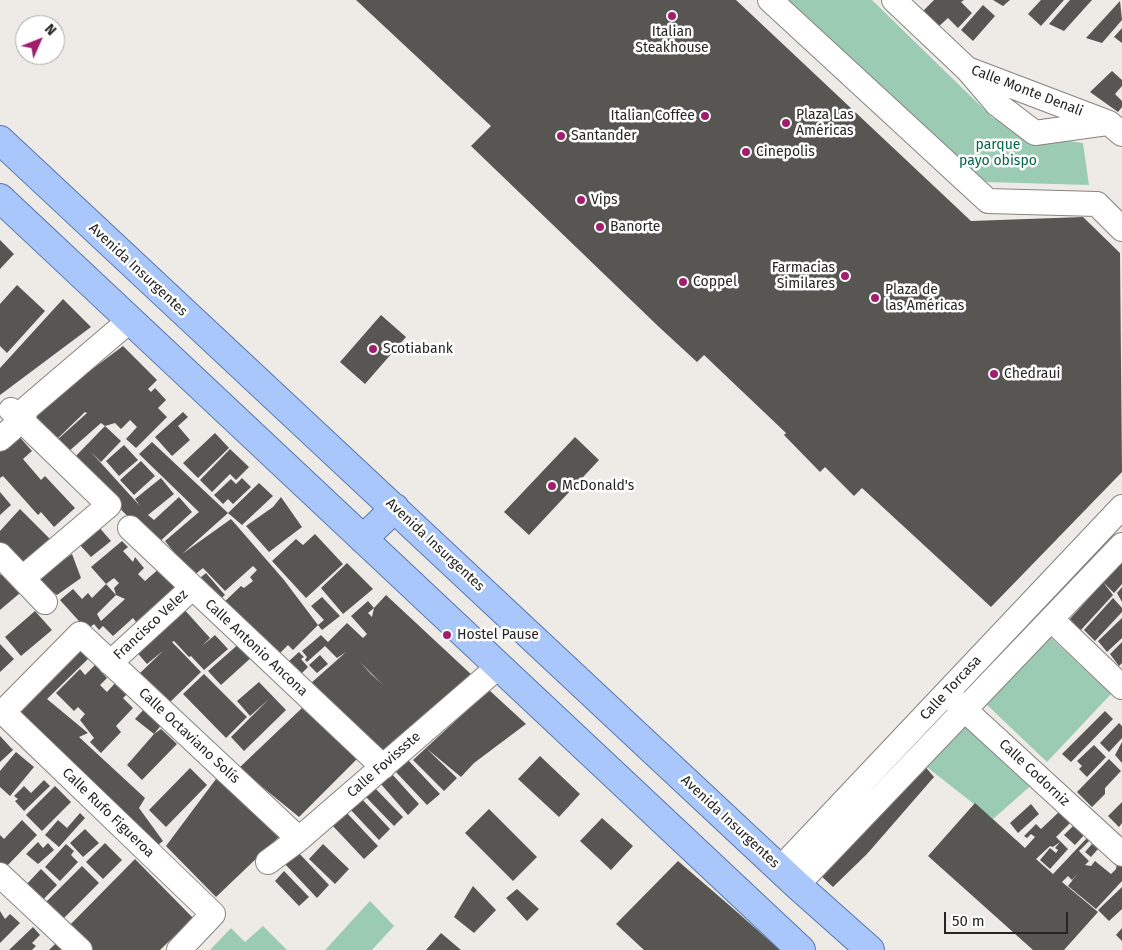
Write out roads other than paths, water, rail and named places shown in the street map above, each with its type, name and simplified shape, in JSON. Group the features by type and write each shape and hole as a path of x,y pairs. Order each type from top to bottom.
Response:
{"main road":[{"name":"Avenida Insurgentes","path":"0,140 789,877 870,950"},
{"path":"0,198 800,950"},
{"path":"363,539 395,508"}],"street":[{"path":"770,0 988,201 1097,204 1122,229"},
{"name":"Calle Monte Denali","path":"894,0 967,69 1116,129"},
{"path":"967,69 997,104 1035,133 1116,129"},
{"path":"0,439 15,414 129,321"},
{"path":"15,414 109,505 24,578"},
{"name":"Calle Torcasa","path":"789,877 946,693 1122,507"},
{"name":"Calle Antonio Ancona","path":"130,528 383,767"},
{"name":"Calle Torcasa","path":"789,877 966,710 1122,545"},
{"path":"0,555 45,602"},
{"name":"Francisco Velez","path":"110,663 192,588"},
{"path":"1052,620 1122,687"},
{"name":"Calle Octaviano Solís","path":"3,712 80,634 299,838"},
{"name":"Calle Fovissste","path":"268,862 383,767 498,667"},
{"name":"Calle Codorniz","path":"946,693 1122,854"},
{"name":"Calle Rufo Figueroa","path":"3,712 213,914 179,950"},
{"path":"0,875 80,950"}],"place":[{"name":"Italian Steakhouse","path":"672,16"},
{"name":"Italian Coffee","path":"705,116"},
{"name":"Plaza Las Américas","path":"786,123"},
{"name":"Santander","path":"561,136"},
{"name":"Cinepolis","path":"746,152"},
{"name":"Vips","path":"581,200"},
{"name":"Banorte","path":"600,227"},
{"name":"Farmacias Similares","path":"845,276"},
{"name":"Coppel","path":"683,282"},
{"name":"Plaza de las Américas","path":"875,298"},
{"name":"Scotiabank","path":"373,349"},
{"name":"Chedraui","path":"994,374"},
{"name":"McDonald's","path":"552,486"},
{"name":"Hostel Pause","path":"447,635"}],"park label":[{"name":"parque payo obispo","path":"998,154"}]}
